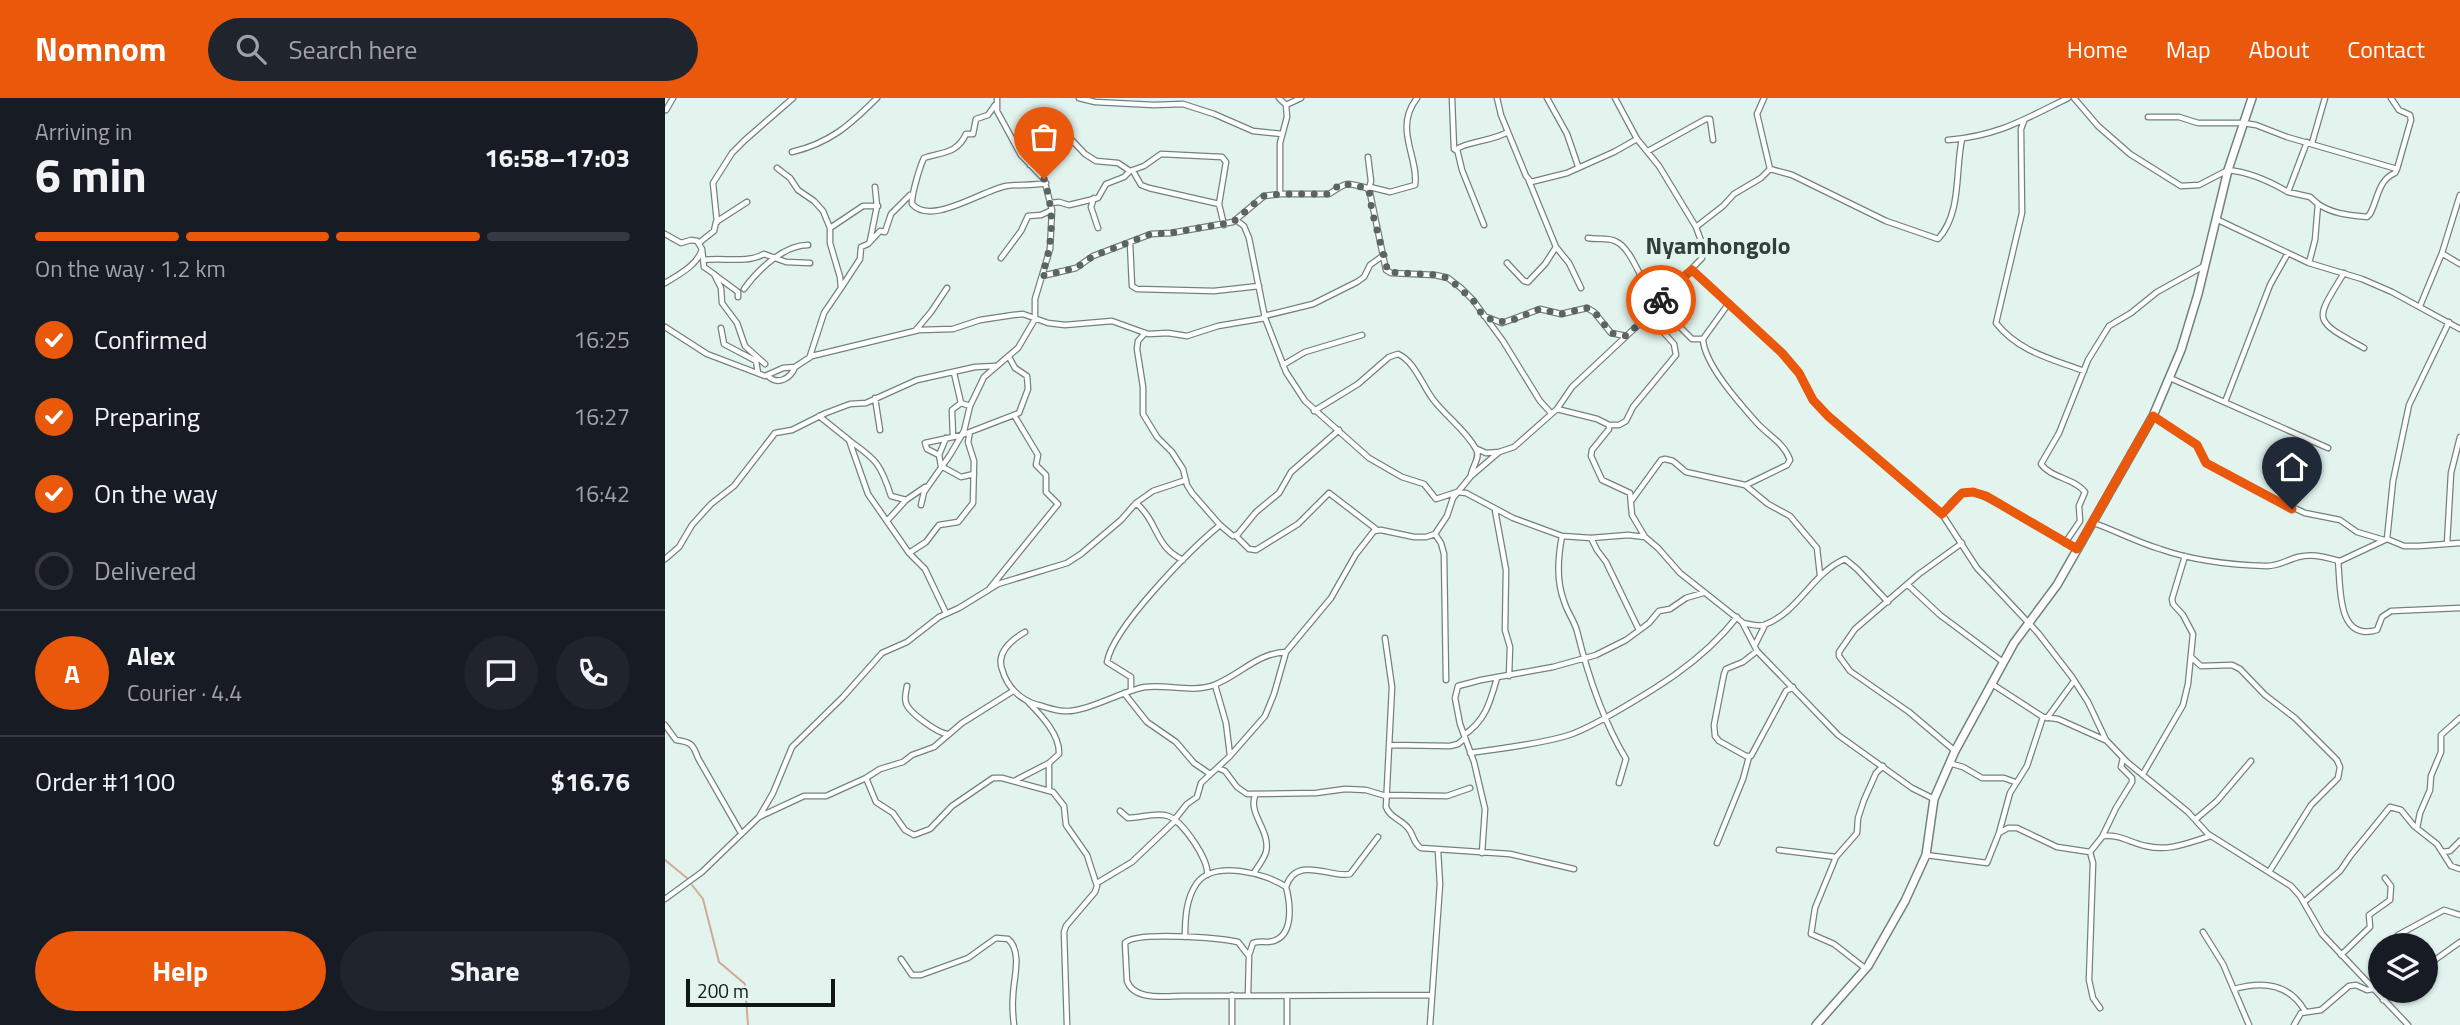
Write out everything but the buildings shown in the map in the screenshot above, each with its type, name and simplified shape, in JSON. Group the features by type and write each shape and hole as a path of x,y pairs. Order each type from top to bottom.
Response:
{"main road":[{"path":"1816,1025 1866,969 1916,881 1926,855 1934,799 1955,751 2003,662 2052,593 2153,416 2181,350 2228,170 2252,98"}],"street":[{"path":"666,110 673,98"},
{"path":"700,242 714,231 717,222 713,183 732,153 793,98"},
{"path":"792,152 814,147 848,127 877,98"},
{"path":"1079,98 1095,102 1183,104 1215,114 1253,131 1282,134"},
{"path":"1279,98 1286,105 1287,117 1280,149 1280,194"},
{"path":"1286,105 1301,98"},
{"path":"1042,276 1076,268 1093,256 1151,234 1224,225 1237,220 1263,196 1329,194 1340,184 1390,192 1415,185 1406,135 1411,107 1417,98"},
{"path":"1452,98 1454,149 1484,225"},
{"path":"1497,98 1508,132 1556,247 1569,263 1581,288"},
{"path":"1547,98 1567,134 1578,166"},
{"path":"1476,449 1486,453 1514,447 1557,409 1572,387 1627,336 1692,270 1704,254 1696,227 1673,187 1637,139 1615,98"},
{"path":"1764,98 1757,114 1770,169"},
{"path":"1948,141 1990,134 2024,121 2055,101 2068,98"},
{"path":"2074,98 2098,126 2130,154 2181,187 2199,184 2228,170 2250,175 2288,192 2309,197 2327,211 2367,217 2373,210 2383,181 2395,173 2408,137 2411,117 2399,110 2391,98"},
{"path":"2288,192 2325,98"},
{"path":"921,505 927,485 950,456 962,435 970,406 984,377 1009,357 1022,342 1035,319 1035,299 1051,249 1051,207 1046,183 1043,176 1029,165 997,111 996,100"},
{"path":"809,357 824,313 860,259 861,247 880,231 885,232 891,214 911,195 918,183 924,158 956,148 966,134 973,134 976,119 991,113 996,100"},
{"path":"2148,117 2179,117 2198,123 2243,123 2397,169"},
{"path":"1648,151 1706,119 1710,119 1712,124 1713,140"},
{"path":"2024,121 2021,129 2022,213 1996,323 2008,336 2036,354 2084,371"},
{"path":"1457,151 1462,145 1488,141 1508,132"},
{"path":"1029,165 1042,164 1050,134 1066,134 1084,154 1096,161 1118,163 1132,171 1142,185 1219,204"},
{"path":"1528,180 1545,180 1614,152 1637,139"},
{"path":"1770,169 1792,175 1887,222 1938,239 1955,202 1962,139"},
{"path":"1001,258 1028,216 1041,215 1059,202 1069,205 1100,196 1107,184 1161,155 1222,158 1226,162 1219,204 1224,225"},
{"path":"1368,157 1369,188 1386,270 1391,273 1448,278 1473,300 1517,362 1540,401 1551,413"},
{"path":"777,168 790,178 798,191 814,201 823,211 830,229 830,243 841,288"},
{"path":"1696,227 1734,194 1761,178 1770,169"},
{"path":"911,195 912,204 916,208 936,212 1005,186 1046,183"},
{"path":"870,241 877,206 875,187"},
{"path":"2420,306 2442,253 2460,195"},
{"path":"1094,198 1091,207 1098,228"},
{"path":"717,222 747,202"},
{"path":"2309,263 2318,204"},
{"path":"830,229 863,206 877,206"},
{"path":"2317,219 2327,211"},
{"path":"2215,218 2309,263 2344,273 2420,306 2460,329"},
{"path":"1237,220 1247,232 1265,317 1283,365 1300,395 1314,411 1369,458 1402,477 1424,484 1436,499 1457,492 1467,493 1537,529 1562,536 1645,537"},
{"path":"665,234 681,243 691,240 700,242"},
{"path":"1588,239 1606,239 1621,244 1635,263 1646,289 1658,303"},
{"path":"700,242 704,267 738,292 738,297"},
{"path":"1130,243 1132,286 1137,289 1214,291 1259,286"},
{"path":"744,289 754,276 776,258 798,245 808,245"},
{"path":"1507,264 1528,282 1556,247"},
{"path":"665,283 691,265 702,249"},
{"path":"2225,402 2270,285 2288,253"},
{"path":"2442,253 2460,264"},
{"path":"703,260 754,259 764,254 786,261 810,263"},
{"path":"768,376 783,368 795,366 809,357 914,332 953,329 980,320 1023,314 1065,325 1112,321 1145,333 1187,336 1313,303 1364,277 1370,265 1384,256"},
{"path":"2065,543 2080,521 2079,506 2085,492 2070,480 2049,472 2041,464 2059,433 2092,352 2109,327 2157,292 2205,266"},
{"path":"1692,270 1790,361 1813,400 1828,416 1942,514 1987,580 2029,623 2074,681 2106,740"},
{"path":"2344,273 2322,310 2322,318 2329,327 2364,348"},
{"path":"714,274 721,288 722,303 737,323 745,346 765,364"},
{"path":"914,332 947,288"},
{"path":"1729,303 1703,339 1704,346 1720,377 1757,423 1780,443 1790,457 1787,465 1745,485"},
{"path":"1483,316 1502,323 1540,309 1561,314 1587,308 1593,310 1611,333 1627,336"},
{"path":"2386,540 2393,481 2409,405 2449,322"},
{"path":"1557,409 1597,419 1609,425 1619,425 1626,421 1633,407 1677,355 1674,344 1664,333 1666,323 1677,323 1692,339 1703,339"},
{"path":"665,327 707,354 773,380 781,381 791,375 795,366"},
{"path":"722,328 724,344 756,360 758,374"},
{"path":"1145,333 1138,341 1137,349 1143,387 1143,414 1157,438 1175,456 1192,493 1227,532 1236,536 1249,549 1256,550 1298,524 1329,494 1376,530 1414,537 1435,534 1447,516 1457,492 1499,452"},
{"path":"1283,365 1305,352 1362,335"},
{"path":"1314,411 1358,384 1389,357 1398,354 1408,360 1433,400 1454,420 1476,449 1478,457 1471,476"},
{"path":"939,455 927,449 925,443 962,435 1019,413 1028,389 1027,376 1015,368 1009,357"},
{"path":"665,559 679,547 692,525 711,504 734,486 775,433 792,430 850,404 866,403 917,380 975,367 996,366"},
{"path":"954,373 961,403"},
{"path":"2170,378 2329,448"},
{"path":"874,398 880,430"},
{"path":"961,403 970,406"},
{"path":"953,437 952,410 961,403"},
{"path":"988,589 1058,504 1046,492 1045,475 1036,465 1038,455 1014,415"},
{"path":"819,416 872,456 885,475 891,496 906,500"},
{"path":"2153,416 2197,445 2206,463 2305,513 2340,520 2357,532 2404,545 2460,543"},
{"path":"1609,425 1609,429 1592,450 1591,456 1602,480 1627,491 1632,500 1632,515 1645,537 1680,573 1742,622 1756,648 1838,735 1913,788 1934,799"},
{"path":"1236,536 1250,518 1279,493 1290,472 1339,430"},
{"path":"909,553 926,542 939,525 958,522 973,503 974,461 968,442 970,432"},
{"path":"2447,544 2451,473 2460,437"},
{"path":"941,467 939,455 946,438"},
{"path":"849,440 868,494 909,553 925,569 946,613"},
{"path":"1632,500 1665,458 1686,472 1745,485 1768,504 1797,521 1817,548 1820,575"},
{"path":"941,467 961,477 974,474"},
{"path":"759,817 773,793 786,757 795,742 811,730 879,656 907,642 946,613 959,608 988,589 1007,580 1067,563 1121,520 1136,503 1160,488 1186,480"},
{"path":"887,521 906,500 927,485"},
{"path":"1942,514 1962,493 1973,492 1986,496 2077,549"},
{"path":"1136,503 1147,515 1163,546 1183,560"},
{"path":"1495,509 1506,570 1505,630 1510,648 1509,676"},
{"path":"2094,523 2162,550 2211,562 2267,566 2313,555 2338,561"},
{"path":"1131,690 1131,677 1107,662 1112,645 1162,580 1201,540 1220,525"},
{"path":"1097,883 1132,862 1175,820 1196,797 1201,783 1230,756 1265,716 1286,652 1325,606 1356,554 1376,530"},
{"path":"1435,534 1444,554 1446,680"},
{"path":"1562,536 1558,560 1561,591 1574,624 1582,659 1605,718 1626,759 1619,783"},
{"path":"1591,538 1606,562 1639,630"},
{"path":"2338,561 2386,540"},
{"path":"1955,751 1909,712 1850,671 1839,656 1843,645 1855,629 1937,560 1962,543"},
{"path":"2143,774 2183,705 2192,657 2192,630 2172,604 2172,599 2185,556"},
{"path":"1742,622 1765,624 1786,611 1820,575 1845,559 1888,602"},
{"path":"2338,561 2344,614 2349,623 2361,631 2377,630 2382,617 2391,611 2460,608"},
{"path":"1908,585 1940,615 2003,662"},
{"path":"1482,853 1485,809 1458,717 1456,690 1463,684 1582,659 1609,649 1649,624 1659,611 1704,593"},
{"path":"1470,753 1563,737 1585,729 1633,704 1681,671 1720,638 1737,617"},
{"path":"1749,757 1719,741 1715,736 1714,725 1726,669 1743,662 1756,648 1765,624"},
{"path":"1013,782 1049,763 1059,754 1059,746 1044,719 1013,691 1000,665 1009,644 1025,632"},
{"path":"1385,638 1392,687 1387,810 1408,828 1417,847 1438,851 1510,854 1574,869"},
{"path":"1028,702 1072,711 1131,690 1161,686 1215,685 1261,657 1286,652"},
{"path":"2192,657 2201,666 2232,665 2240,669 2265,695 2295,718 2337,760 2340,767 2338,778 2311,805 2269,872"},
{"path":"1390,745 1458,744 1475,728 1488,709 1497,678"},
{"path":"1926,855 1987,863 2010,793 2027,766 2045,718 2074,681"},
{"path":"1991,684 2045,718 2058,719 2106,740 2196,818 2211,836 2291,886 2304,902 2317,927 2368,984"},
{"path":"1215,685 1229,740 1230,756"},
{"path":"907,686 905,703 909,709 934,730 948,734"},
{"path":"1717,843 1749,757 1786,691 1793,687"},
{"path":"665,899 702,873 759,817 804,796 826,796 880,769 906,761 912,755 934,747 948,734 1013,691"},
{"path":"1124,693 1147,722 1175,742 1194,763 1210,775"},
{"path":"2417,828 2430,789 2431,776 2441,752 2441,735 2460,718"},
{"path":"665,725 676,740 688,741 694,745 698,758 741,833"},
{"path":"2090,852 2132,782 2121,767 2123,757"},
{"path":"2196,818 2217,802 2251,761"},
{"path":"1049,763 1049,789"},
{"path":"1949,764 1963,767 1982,778 2004,778 2015,782"},
{"path":"1866,969 1834,944 1811,934 1815,908 1836,857 1857,833 1858,818 1864,800 1876,773 1883,765"},
{"path":"1217,768 1225,771 1243,792 1255,795 1345,789 1387,795 1447,796 1470,788"},
{"path":"866,778 876,802 893,813 905,830 914,835 930,829 952,806 985,782 997,778 1049,789 1064,806 1066,825 1087,855 1097,883 1094,892 1064,932 1067,1025"},
{"path":"1254,873 1266,849 1263,827 1253,806 1255,795"},
{"path":"2304,902 2340,871 2389,807 2398,808 2437,844 2452,866 2460,869"},
{"path":"1120,811 1129,818 1159,815 1175,820 1204,860 1208,868 1207,875"},
{"path":"1999,833 2017,828 2057,847 2090,852"},
{"path":"2102,836 2114,835 2145,846 2170,848 2211,836"},
{"path":"1248,995 1248,956 1253,943 1277,940 1285,933 1289,917 1286,887 1291,876 1302,871 1323,870 1346,876 1378,837"},
{"path":"2442,852 2450,850 2460,841"},
{"path":"1779,850 1836,857"},
{"path":"1430,1025 1440,884 1438,851"},
{"path":"2090,852 2093,863 2089,980 2093,998 2100,1008"},
{"path":"1185,937 1188,900 1198,881 1207,875 1236,870 1254,873 1286,887"},
{"path":"2341,955 2370,928 2369,915 2390,900 2391,886 2385,878"},
{"path":"2403,933 2444,910 2460,915"},
{"path":"2203,932 2223,964 2249,1025"},
{"path":"1248,956 1238,942 1210,937 1128,939 1124,946 1129,987 1134,992 1149,995 1432,995"},
{"path":"901,959 912,975 921,975 968,958 996,938 1008,939 1014,946 1015,958 1014,1025"},
{"path":"2438,958 2460,942"},
{"path":"2234,989 2247,985 2278,986 2297,999 2305,1011"},
{"path":"2294,1025 2305,1011 2321,1010 2334,996 2349,986 2368,988"},
{"path":"1232,995 1232,1025"},
{"path":"1287,996 1287,1025"},
{"path":"2386,1003 2408,1025"}],"waterway":[{"path":"665,860 687,878"},
{"path":"692,885 703,899 719,962 745,984 748,1025"}],"way so far":[{"path":"1044,179 1051,204 1052,236 1051,249 1042,276 1076,268 1093,256 1151,234 1221,226 1233,222 1263,196 1329,194 1340,184 1345,184 1369,190 1388,272 1448,278 1473,300 1483,316 1497,322 1520,318 1540,309 1561,314 1587,308 1593,310 1611,333 1627,336 1661,300"}],"district":[{"name":"Nyamhongolo","path":"1718,245"}],"route":[{"path":"1661,300 1692,270 1719,292 1790,361 1813,400 1828,416 1942,514 1962,493 1973,492 2001,504 2077,549 2153,416 2197,445 2206,463 2292,509"}]}
